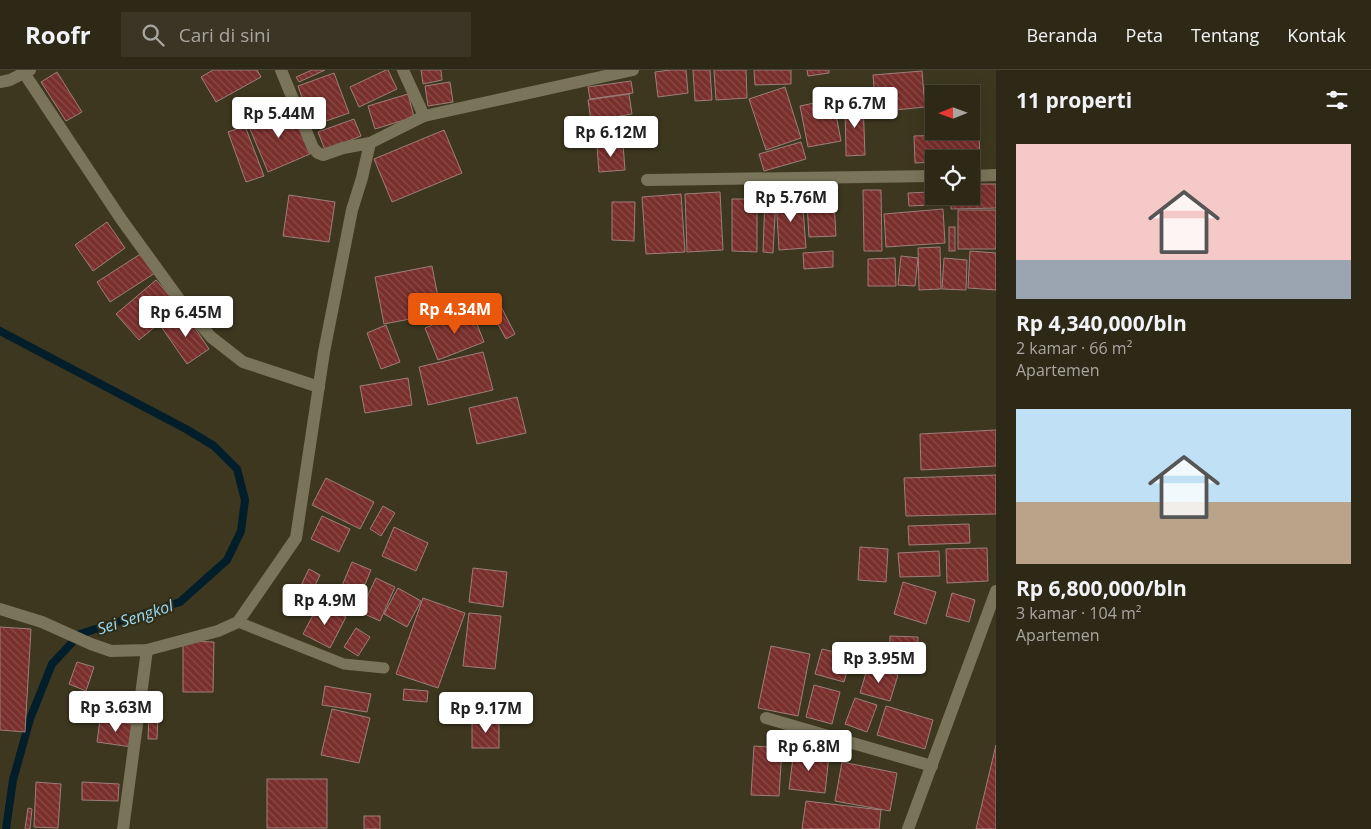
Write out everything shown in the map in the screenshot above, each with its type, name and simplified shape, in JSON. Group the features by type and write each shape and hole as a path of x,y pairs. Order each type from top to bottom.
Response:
{"street":[{"path":"281,70 313,148 323,155 343,148 370,143 424,116 633,70"},
{"path":"403,70 424,116"},
{"path":"0,82 10,80 27,72 120,219 179,298 211,337 244,362 319,387"},
{"path":"0,609 42,622 111,651 147,650 218,631 238,622 296,538 324,352 352,210 370,143"},
{"path":"980,176 996,175"},
{"path":"647,180 925,176"},
{"path":"908,829 996,591"},
{"path":"123,829 147,650"},
{"path":"766,718 932,766"}],"lane":[{"path":"238,622 344,664 384,668"}],"building":[{"path":"213,70 257,70 261,77 216,102 201,77"},
{"path":"312,70 325,70 299,82 296,77"},
{"path":"388,70 397,89 359,107 350,87"},
{"path":"421,70 441,70 442,80 423,84"},
{"path":"686,70 688,93 658,97 655,72"},
{"path":"693,70 710,70 712,100 695,101"},
{"path":"714,70 746,70 747,98 716,100"},
{"path":"754,70 791,70 791,84 755,85"},
{"path":"807,70 829,70 829,73 808,76"},
{"path":"922,71 925,107 876,112 873,75"},
{"path":"57,72 82,112 66,121 41,82"},
{"path":"334,73 349,113 312,126 298,86"},
{"path":"631,81 633,93 590,99 588,87"},
{"path":"450,82 453,102 428,106 425,86"},
{"path":"785,87 801,138 766,150 749,99"},
{"path":"408,94 414,117 375,129 368,106"},
{"path":"629,94 632,114 591,121 588,100"},
{"path":"833,99 841,141 808,147 800,106"},
{"path":"863,101 865,155 846,156 845,102"},
{"path":"290,106 310,154 268,172 248,124"},
{"path":"354,119 361,136 325,150 318,132"},
{"path":"626,122 627,137 595,140 594,125"},
{"path":"245,126 264,176 246,182 228,132"},
{"path":"444,130 462,173 392,202 374,159"},
{"path":"914,136 925,136 925,140 979,140 980,150 925,150 925,162 915,163"},
{"path":"801,142 806,159 764,171 759,154"},
{"path":"623,144 625,170 599,172 597,146"},
{"path":"980,184 996,184 996,208 951,209 951,205 980,205"},
{"path":"863,190 881,190 882,251 864,251"},
{"path":"720,192 723,250 687,252 685,194"},
{"path":"925,192 925,205 931,205 909,206 908,193"},
{"path":"681,194 685,252 646,254 642,197"},
{"path":"289,195 335,202 329,242 283,236"},
{"path":"802,195 806,248 779,250 776,197"},
{"path":"765,197 776,198 773,253 763,252"},
{"path":"732,199 757,199 757,252 732,251"},
{"path":"612,202 635,202 634,241 612,240"},
{"path":"834,202 836,236 809,237 807,203"},
{"path":"943,209 945,243 886,247 884,214"},
{"path":"958,210 996,210 996,249 958,249"},
{"path":"107,222 125,248 93,271 75,245"},
{"path":"949,227 955,227 955,251 949,251"},
{"path":"940,247 941,289 919,290 918,248"},
{"path":"833,251 833,267 804,269 803,253"},
{"path":"970,251 996,253 996,290 968,288"},
{"path":"142,253 155,273 110,302 97,282"},
{"path":"901,256 918,258 915,286 898,285"},
{"path":"895,258 896,286 868,286 868,259"},
{"path":"944,258 967,260 966,290 942,289"},
{"path":"432,266 441,313 384,324 375,277"},
{"path":"156,280 179,307 139,340 116,314"},
{"path":"494,293 515,334 506,339 484,298"},
{"path":"471,309 484,342 438,360 425,328"},
{"path":"185,313 209,349 187,364 162,328"},
{"path":"386,325 400,362 381,369 367,333"},
{"path":"483,352 493,390 428,405 419,367"},
{"path":"408,378 412,405 365,413 360,386"},
{"path":"517,397 526,433 477,444 469,408"},
{"path":"996,430 996,466 921,470 920,434"},
{"path":"996,475 996,514 906,516 904,478"},
{"path":"326,478 374,502 360,529 312,505"},
{"path":"383,506 395,513 381,536 370,529"},
{"path":"322,516 350,529 339,552 311,539"},
{"path":"969,524 970,543 909,545 908,526"},
{"path":"394,527 428,543 416,571 382,556"},
{"path":"860,547 888,549 886,582 858,580"},
{"path":"987,548 988,581 947,583 946,549"},
{"path":"939,551 940,576 900,577 898,553"},
{"path":"352,562 371,570 355,608 336,600"},
{"path":"473,568 507,572 503,607 469,602"},
{"path":"309,569 320,575 303,610 292,604"},
{"path":"376,578 395,587 380,621 360,612"},
{"path":"903,582 936,592 926,624 894,614"},
{"path":"398,588 421,601 407,627 384,614"},
{"path":"952,593 975,600 969,622 946,616"},
{"path":"423,598 465,613 438,688 396,674"},
{"path":"319,604 346,617 330,648 303,634"},
{"path":"469,613 501,616 495,669 463,666"},
{"path":"0,627 31,629 25,732 0,730"},
{"path":"356,628 370,637 358,656 344,647"},
{"path":"890,636 918,637 917,667 889,666"},
{"path":"183,641 214,642 213,692 183,692"},
{"path":"771,646 810,654 798,716 758,708"},
{"path":"822,649 851,656 844,682 815,674"},
{"path":"77,662 94,667 86,691 69,684"},
{"path":"868,666 898,675 890,701 860,693"},
{"path":"814,685 840,692 832,724 806,717"},
{"path":"325,686 371,694 367,712 322,705"},
{"path":"404,689 428,691 427,702 403,700"},
{"path":"102,692 137,692 136,719 101,719"},
{"path":"855,698 877,705 867,732 845,724"},
{"path":"886,706 933,720 925,749 877,735"},
{"path":"332,709 370,718 359,763 321,755"},
{"path":"149,714 158,715 157,739 148,739"},
{"path":"100,720 134,724 132,747 97,742"},
{"path":"472,720 499,720 499,748 472,748"},
{"path":"996,745 996,829 976,829"},
{"path":"754,746 782,748 779,796 751,795"},
{"path":"794,750 829,755 825,793 789,789"},
{"path":"842,762 897,773 890,811 835,801"},
{"path":"267,779 327,779 327,828 267,828"},
{"path":"36,782 61,784 58,828 34,827"},
{"path":"82,782 119,784 118,801 82,800"},
{"path":"806,801 881,810 879,829 802,829"},
{"path":"28,808 32,809 30,829 25,829"},
{"path":"364,816 380,816 380,829 364,829"}],"waterway":[{"name":"Sei Sengkol","path":"0,331 186,429 214,446 237,469 245,500 241,531 227,560 180,602 80,634 52,664 30,719 13,780 6,829"}]}
